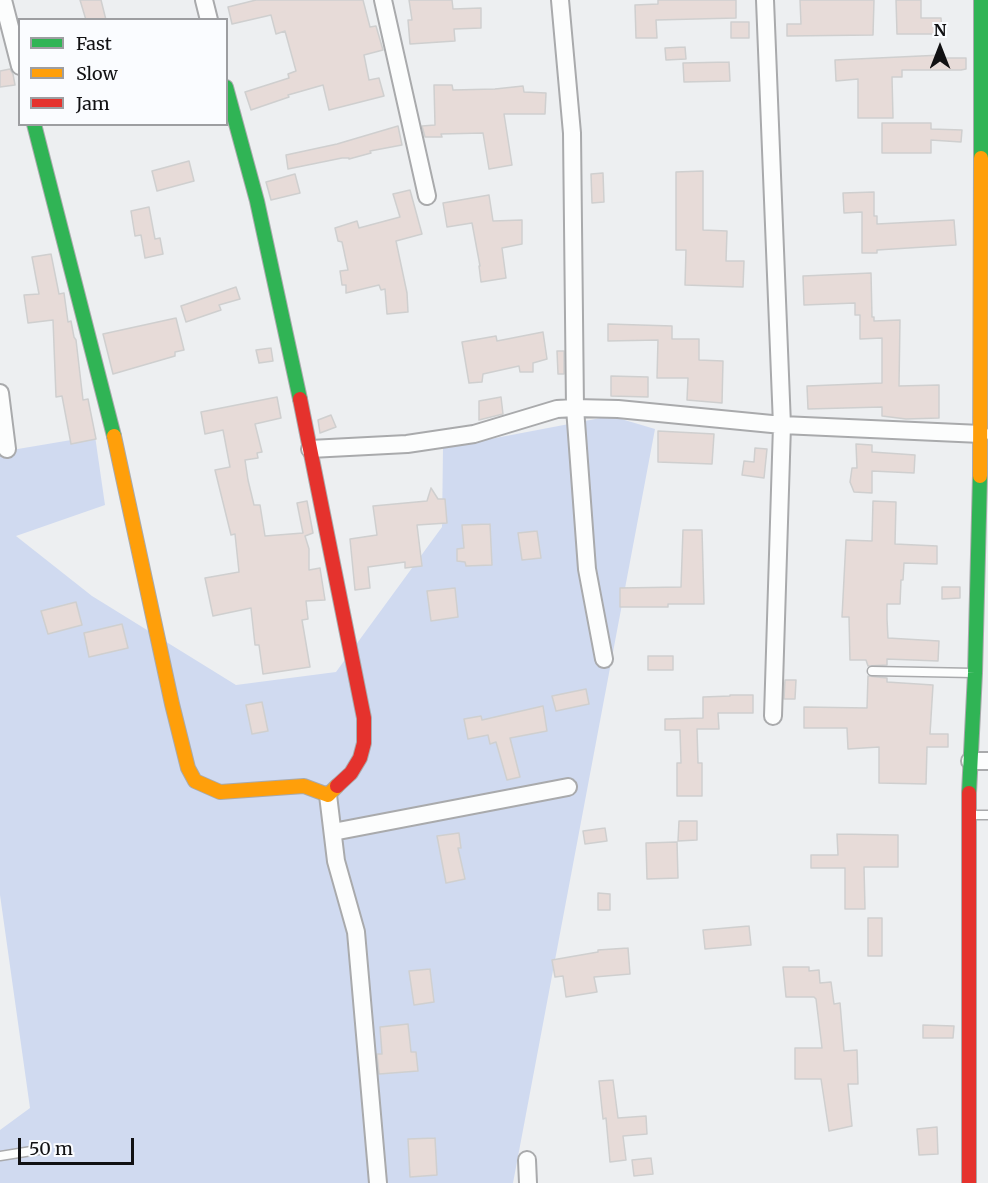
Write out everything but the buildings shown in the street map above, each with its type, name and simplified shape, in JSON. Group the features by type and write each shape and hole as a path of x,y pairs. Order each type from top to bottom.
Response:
{"street":[{"path":"3,0 18,58"},
{"path":"204,0 208,18"},
{"path":"383,0 427,196"},
{"path":"560,0 572,133 575,408 587,569 604,659"},
{"path":"765,0 782,425 773,716"},
{"path":"969,1183 968,865 981,434 983,4"},
{"path":"228,94 257,201 364,718 364,743 360,758 351,773 328,795"},
{"path":"35,126 108,409 188,768 195,781 220,792 303,786 328,795"},
{"path":"0,393 7,449"},
{"path":"310,449 407,444 474,434 557,409 575,408 618,409 782,425 981,434"},
{"path":"970,761 988,761"},
{"path":"333,832 568,787"},
{"path":"328,795 340,882 356,933 378,1183"},
{"path":"527,1160 528,1183"}],"lane":[{"path":"872,671 975,673"},
{"path":"970,815 988,815"},
{"path":"0,1156 44,1149"}],"shaded area":[{"path":"611,416 655,429 513,1183 0,1183 0,1130 30,1108 0,895 0,452 95,436 105,505 16,536 92,596 236,685 336,672 442,527 443,448"}],"traffic: fast":[{"path":"981,0 981,158"},
{"path":"228,94 257,201 300,399"},
{"path":"35,126 114,436"},
{"path":"969,793 975,673 980,476"}],"traffic: slow":[{"path":"980,476 981,158"},
{"path":"114,436 172,704 188,768 195,781 220,792 304,786 328,795 337,786"}],"traffic: jam":[{"path":"300,399 364,718 364,743 360,758 351,773 337,786"},
{"path":"969,793 969,1183"}]}
